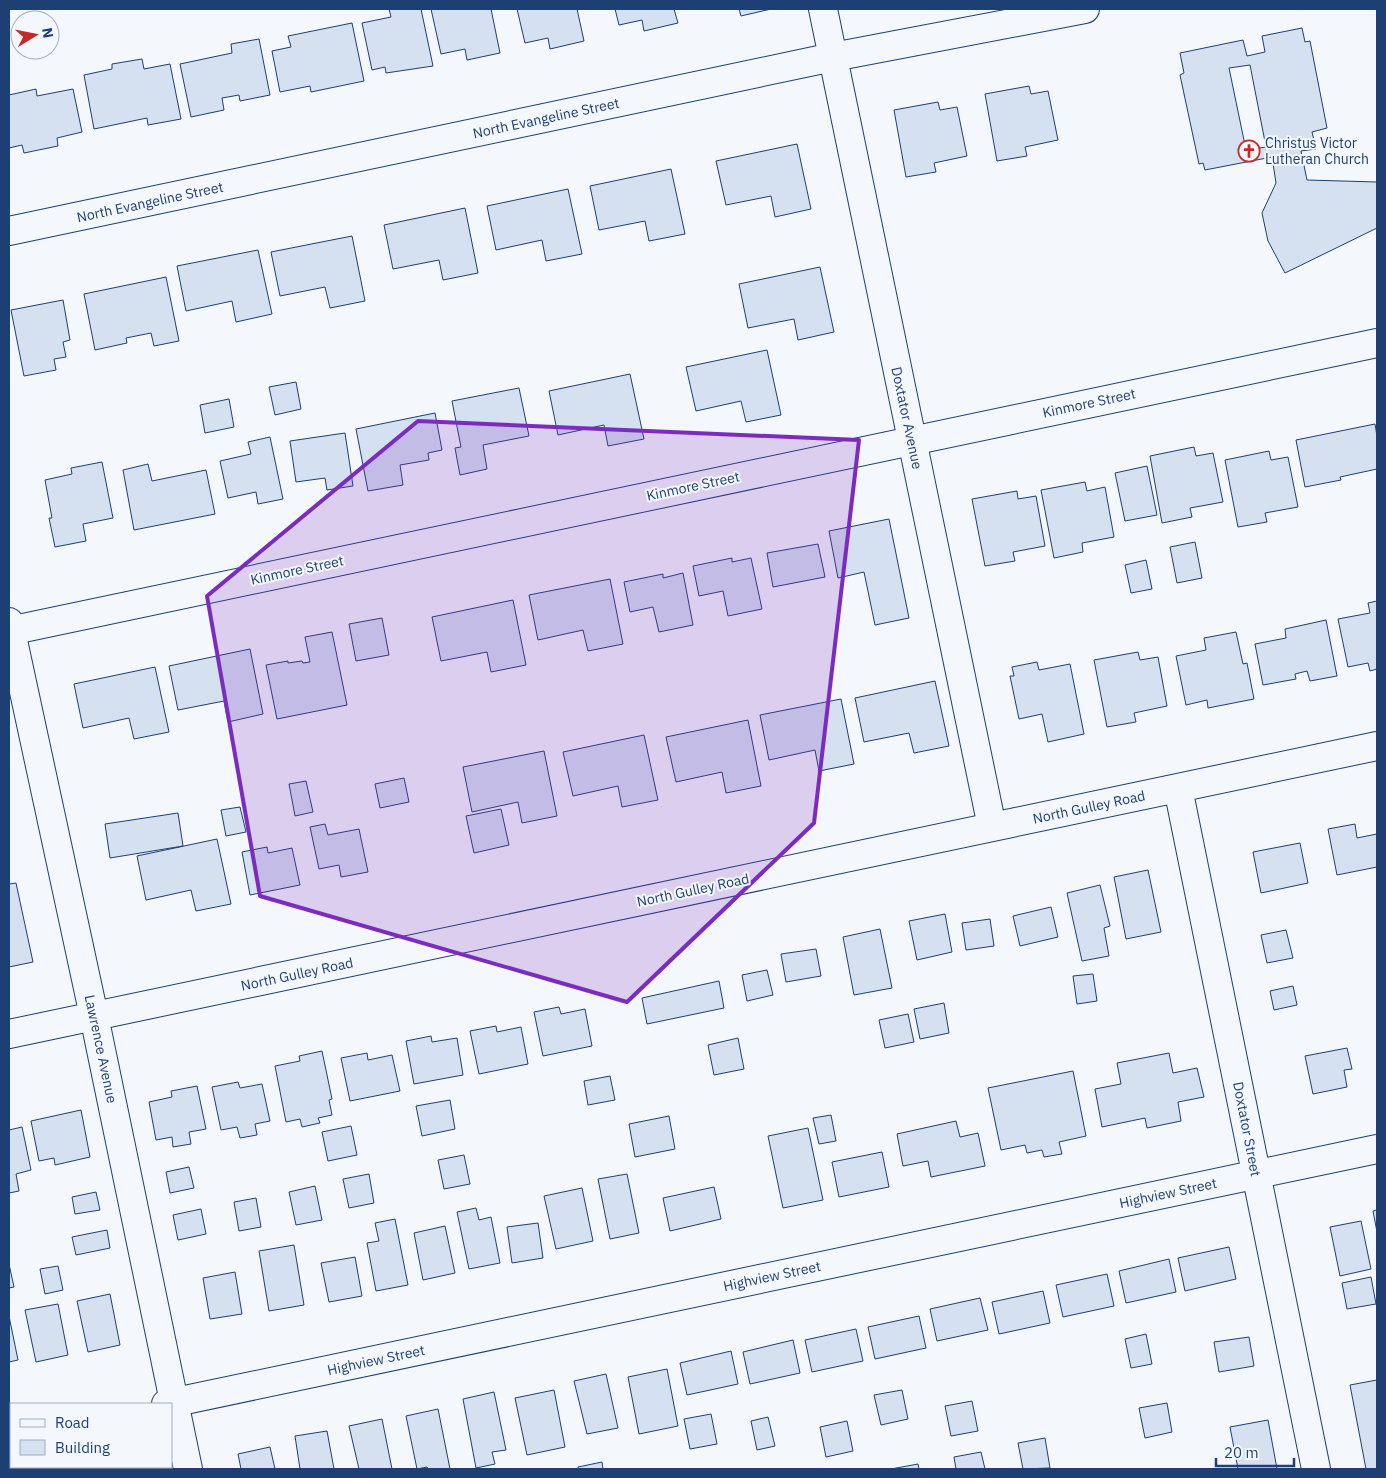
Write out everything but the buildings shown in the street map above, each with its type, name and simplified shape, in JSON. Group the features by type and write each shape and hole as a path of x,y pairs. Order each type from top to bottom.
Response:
{"street":[{"name":"Doxtator Avenue","path":"823,9 992,827"},
{"name":"North Evangeline Street","path":"9,231 833,57 1084,9"},
{"name":"Kinmore Street","path":"9,628 1377,343"},
{"name":"Lawrence Avenue","path":"9,628 94,1016 170,1403"},
{"name":"North Gulley Road","path":"9,1034 1377,746"},
{"name":"Doxtator Street","path":"1178,788 1316,1469"},
{"name":"Highview Street","path":"172,1404 1377,1149"},
{"name":"Lawrence Avenue","path":"172,1411 188,1469"}],"highlighted area":[{"path":"418,421 859,440 814,823 627,1002 260,896 207,596"}],"place":[{"name":"Christus Victor Lutheran Church","path":"1249,151"}]}
